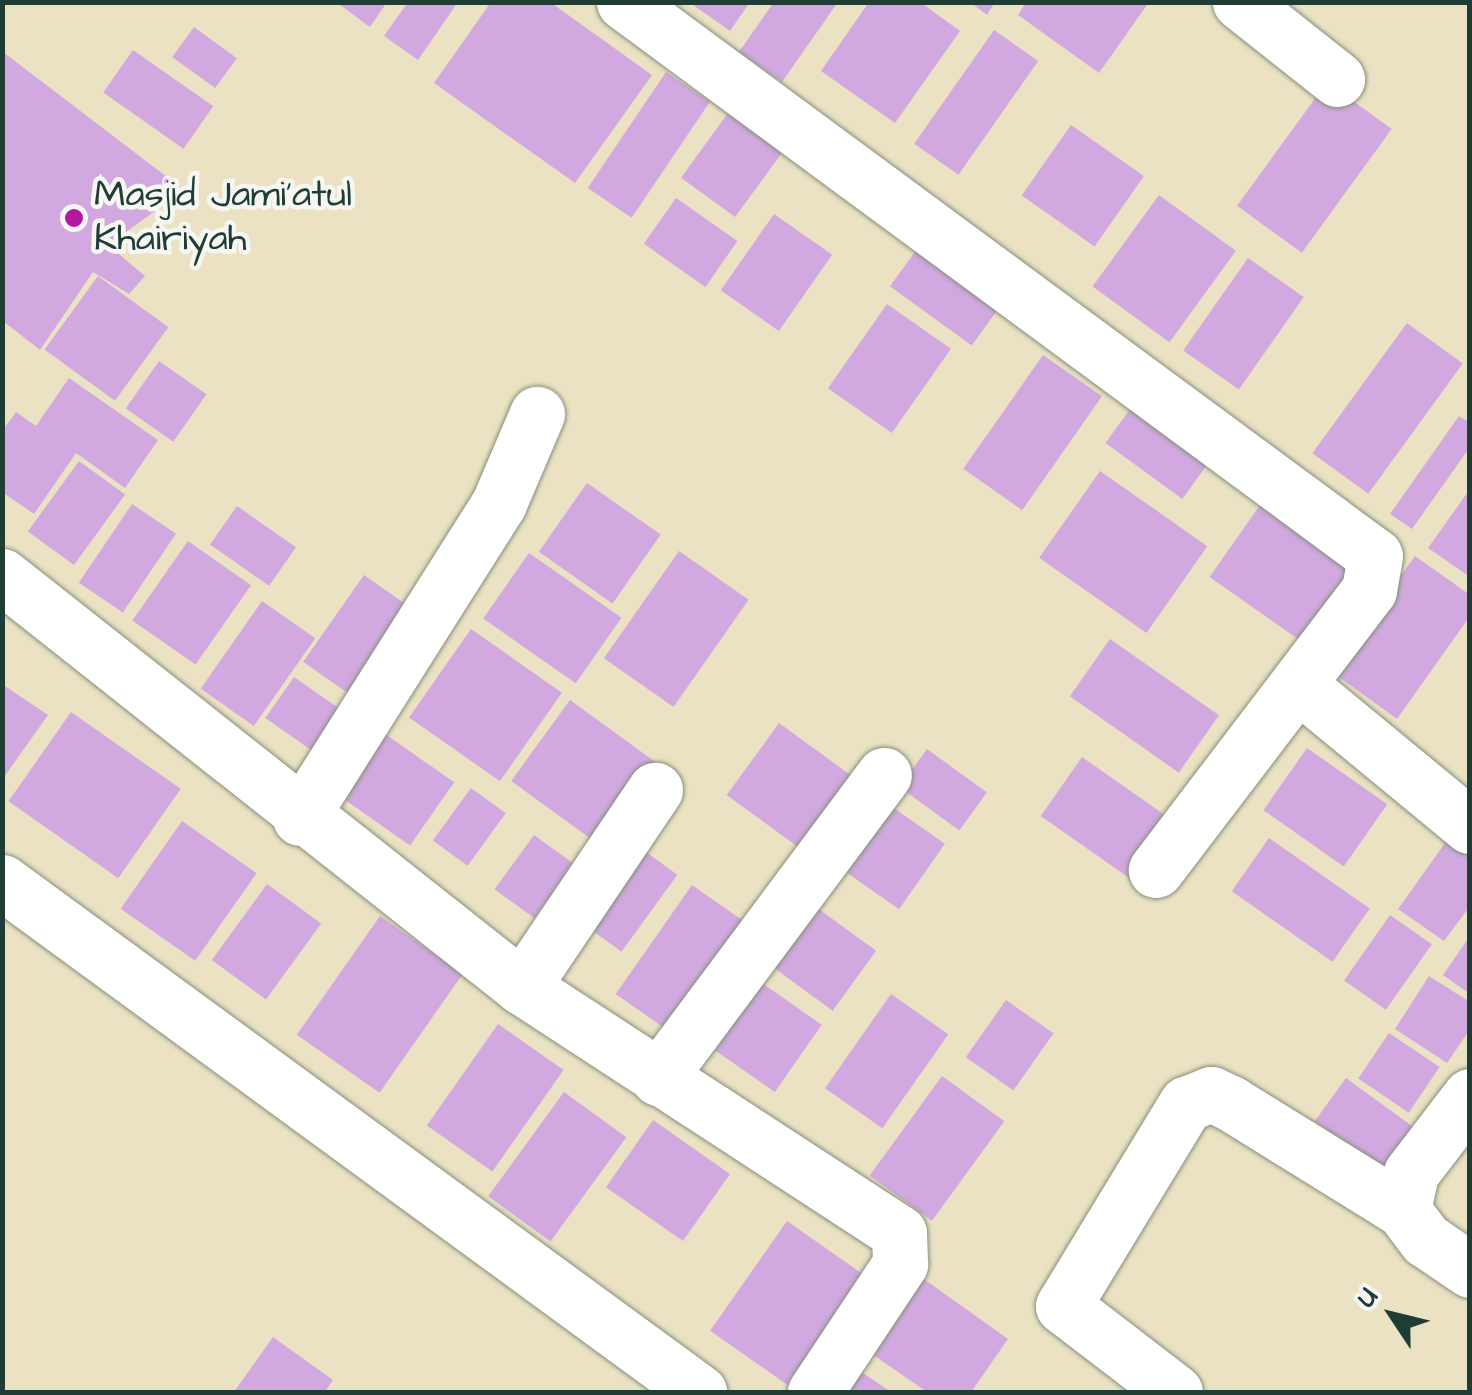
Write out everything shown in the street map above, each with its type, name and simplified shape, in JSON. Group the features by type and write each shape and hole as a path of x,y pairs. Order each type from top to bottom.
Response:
{"street":[{"path":"624,2 1374,556 1369,590 1300,686 1156,870"},
{"path":"1240,2 1337,79"},
{"path":"300,818 499,503 537,414"},
{"path":"2,576 300,818 522,986 899,1233 900,1264 814,1392"},
{"path":"1300,686 1470,826"},
{"path":"658,1078 884,775"},
{"path":"522,986 655,790"},
{"path":"2,882 699,1392"},
{"path":"1175,1392 1063,1306 1186,1104 1211,1094 1232,1104 1403,1210 1426,1240 1470,1270"},
{"path":"1403,1210 1411,1173 1470,1096"}],"building":[{"path":"336,2 387,2 370,27"},
{"path":"408,2 458,2 418,60 384,36"},
{"path":"491,2 550,2 652,75 575,183 434,83"},
{"path":"689,2 750,2 730,31"},
{"path":"774,2 838,2 782,82 739,52"},
{"path":"869,2 920,2 960,31 895,123 821,71"},
{"path":"970,2 995,2 987,15"},
{"path":"1026,2 1149,2 1099,73 1018,15"},
{"path":"194,27 237,58 215,88 172,57"},
{"path":"994,30 1038,61 959,175 914,144"},
{"path":"133,50 213,106 183,149 103,93"},
{"name":"Masjid Jami'atul Khairiyah","path":"3,52 184,190 108,245 145,276 129,294 93,272 40,350 3,321"},
{"path":"666,72 710,102 632,218 588,188"},
{"path":"1327,82 1392,129 1302,253 1237,206"},
{"path":"728,113 782,152 735,217 681,178"},
{"path":"1071,125 1144,176 1095,246 1022,195"},
{"path":"1159,195 1236,251 1169,342 1093,286"},
{"path":"676,198 737,241 705,287 644,244"},
{"path":"774,214 832,255 779,331 721,290"},
{"path":"917,249 999,308 972,346 890,286"},
{"path":"1248,258 1304,297 1239,390 1183,351"},
{"path":"98,276 168,327 115,401 45,350"},
{"path":"887,304 951,349 892,433 828,388"},
{"path":"1407,323 1463,364 1368,494 1312,453"},
{"path":"1043,355 1102,396 1022,510 963,469"},
{"path":"159,361 207,394 173,442 126,409"},
{"path":"69,378 158,440 125,488 76,453 34,514 2,492 2,431 16,412 36,426"},
{"path":"1136,401 1213,457 1182,499 1105,443"},
{"path":"1459,416 1470,423 1470,447 1412,529 1390,514"},
{"path":"79,461 125,495 74,565 28,531"},
{"path":"1100,471 1207,546 1147,633 1039,558"},
{"path":"587,483 661,535 613,603 539,552"},
{"path":"1470,489 1470,577 1428,548"},
{"path":"132,504 176,534 123,612 79,583"},
{"path":"1260,505 1369,581 1318,653 1210,577"},
{"path":"237,506 296,547 269,586 210,545"},
{"path":"188,541 251,585 195,665 132,620"},
{"path":"679,551 749,600 673,707 604,658"},
{"path":"529,553 622,618 576,683 483,619"},
{"path":"1415,556 1470,595 1470,616 1397,719 1332,672"},
{"path":"364,575 409,607 348,693 303,662"},
{"path":"262,601 315,638 254,726 201,689"},
{"path":"471,629 562,693 500,781 409,717"},
{"path":"1110,639 1219,715 1179,773 1070,696"},
{"path":"294,677 342,711 314,752 265,718"},
{"path":"2,684 48,715 2,780"},
{"path":"570,700 665,769 606,850 511,781"},
{"path":"71,712 181,789 118,878 8,801"},
{"path":"779,723 853,776 800,848 727,795"},
{"path":"378,729 454,782 410,845 334,792"},
{"path":"1307,748 1387,804 1344,866 1263,810"},
{"path":"927,749 987,792 959,831 899,787"},
{"path":"1082,757 1173,821 1132,880 1041,816"},
{"path":"471,788 506,813 468,866 433,841"},
{"path":"881,799 945,844 899,909 835,865"},
{"path":"182,821 257,873 195,961 121,909"},
{"path":"534,835 574,864 534,918 495,889"},
{"path":"1450,836 1470,850 1470,906 1444,941 1398,909"},
{"path":"1269,838 1370,909 1332,962 1232,891"},
{"path":"628,839 677,875 622,952 572,916"},
{"path":"267,884 321,923 266,999 212,960"},
{"path":"692,885 754,929 678,1038 616,994"},
{"path":"809,902 876,951 833,1011 766,962"},
{"path":"1390,915 1432,944 1386,1010 1344,981"},
{"path":"380,916 463,974 380,1093 297,1035"},
{"path":"1470,936 1470,994 1443,975"},
{"path":"1429,976 1470,1002 1470,1029 1447,1063 1395,1029"},
{"path":"762,983 822,1025 775,1092 715,1050"},
{"path":"891,994 948,1034 882,1128 825,1088"},
{"path":"1006,1000 1054,1033 1013,1091 966,1057"},
{"path":"498,1024 564,1070 492,1171 427,1126"},
{"path":"1389,1033 1440,1067 1409,1113 1358,1079"},
{"path":"942,1076 1004,1121 932,1221 870,1176"},
{"path":"1346,1078 1413,1127 1382,1170 1315,1121"},
{"path":"564,1092 626,1137 550,1242 488,1196"},
{"path":"653,1120 730,1174 683,1241 606,1187"},
{"path":"787,1221 872,1281 795,1390 710,1331"},
{"path":"921,1277 1008,1339 971,1392 927,1392 869,1352"},
{"path":"273,1337 333,1380 325,1392 234,1392"},
{"path":"860,1371 891,1392 845,1392"}],"place":[{"name":"Masjid Jami'atul Khairiyah","path":"74,218"}]}
